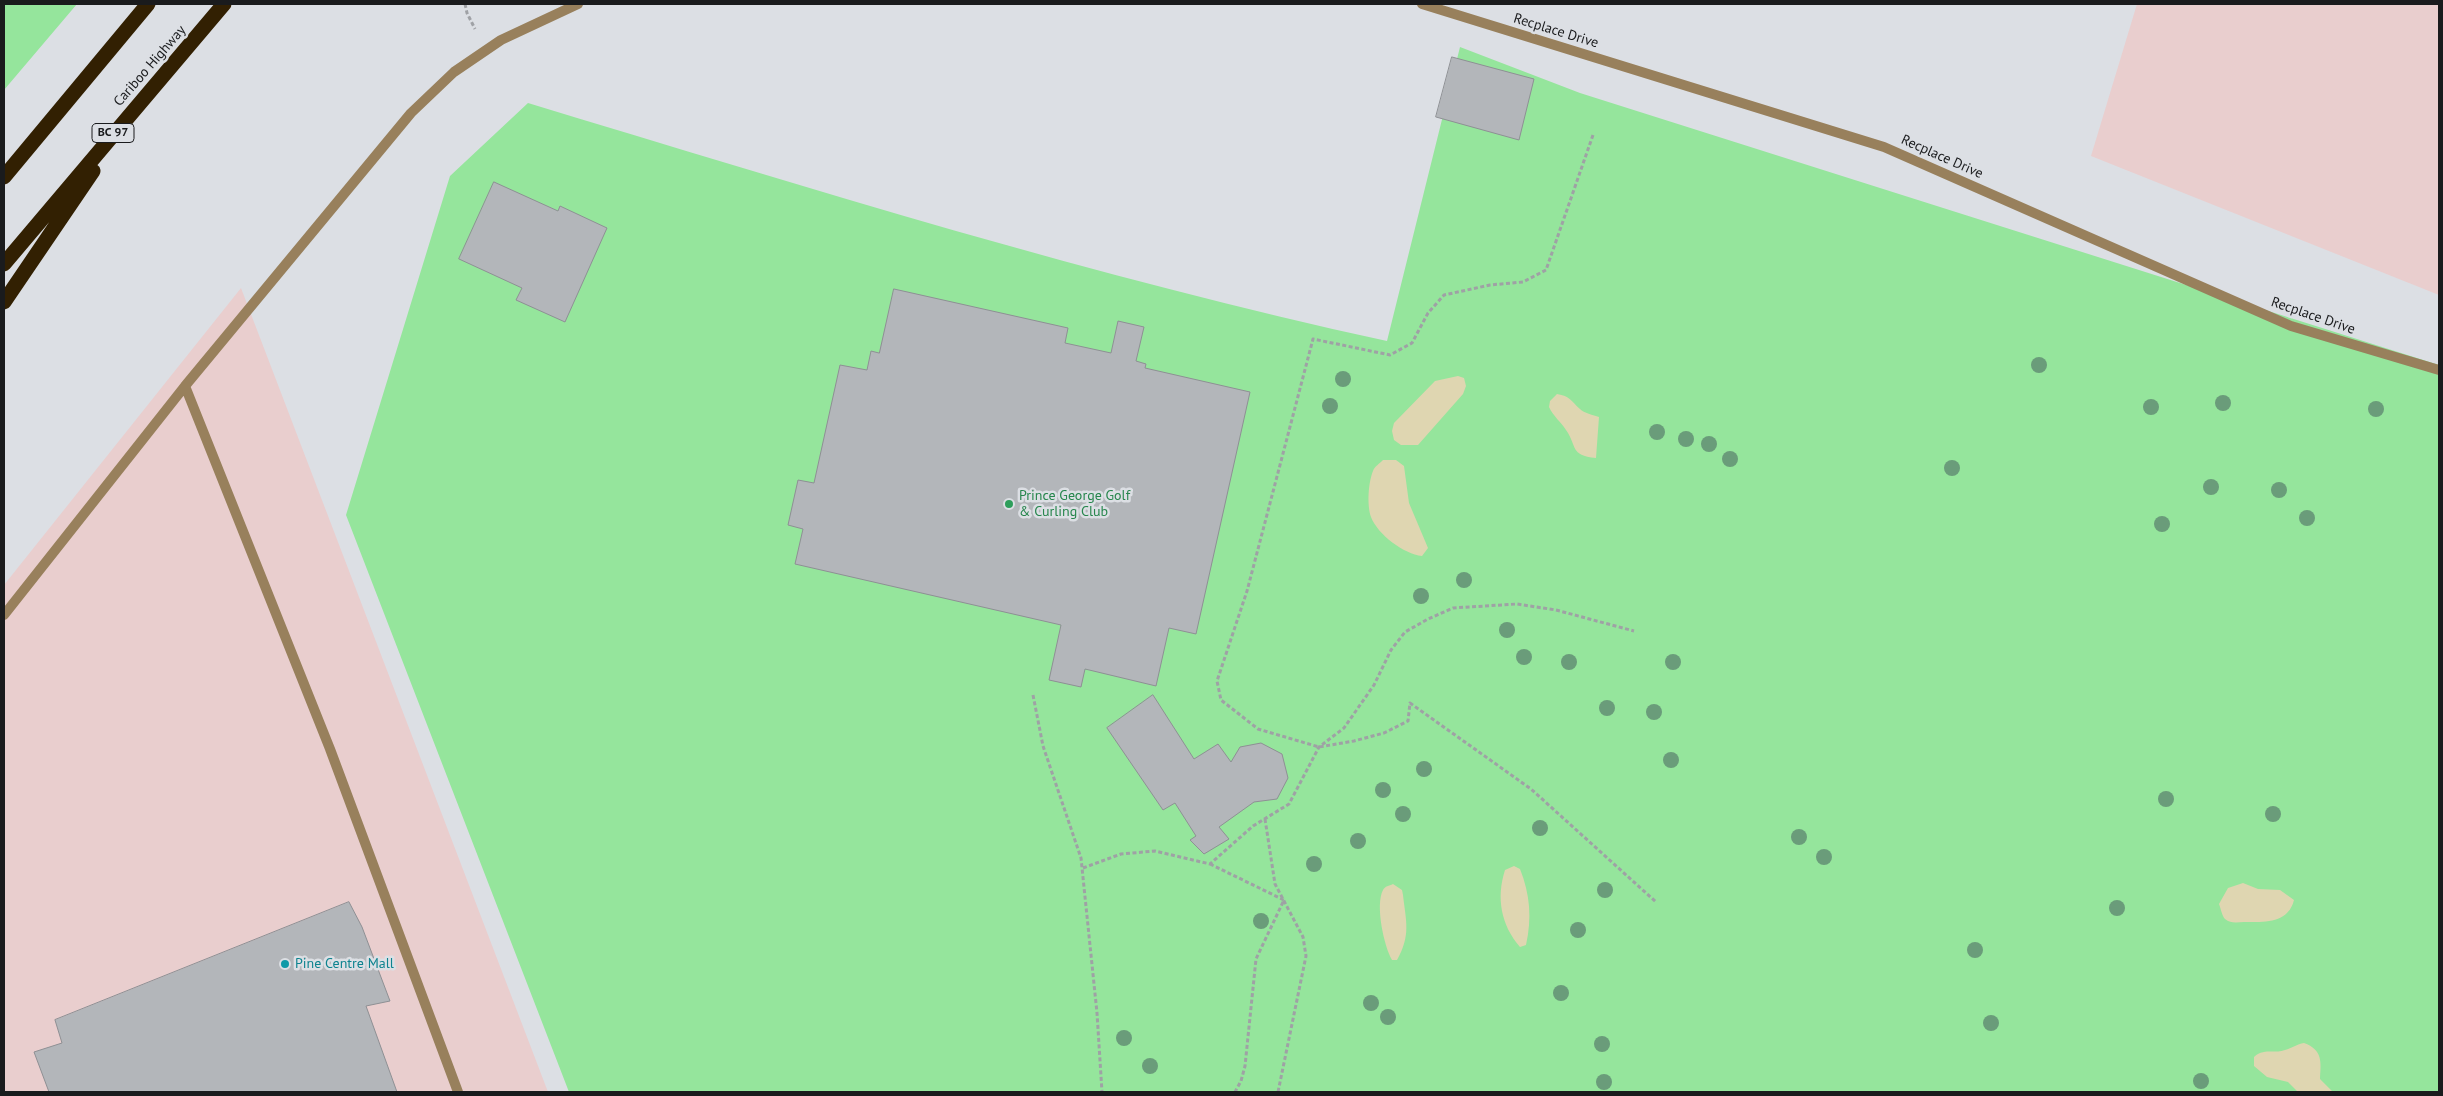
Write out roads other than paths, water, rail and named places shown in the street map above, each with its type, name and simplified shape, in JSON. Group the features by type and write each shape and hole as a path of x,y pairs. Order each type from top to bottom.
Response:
{"highway":[{"path":"4,177 148,4"},
{"name":"Cariboo Highway","path":"4,264 224,4"},
{"path":"4,302 140,102"}],"street":[{"path":"4,615 184,386 411,113 454,72 502,40 578,4"},
{"name":"Recplace Drive","path":"1422,4 1884,147 2291,326 2439,370"},
{"path":"184,386 330,749 458,1092"}],"place":[{"name":"Prince George Golf & Curling Club","path":"1009,504"},
{"name":"Pine Centre Mall","path":"285,964"}]}
